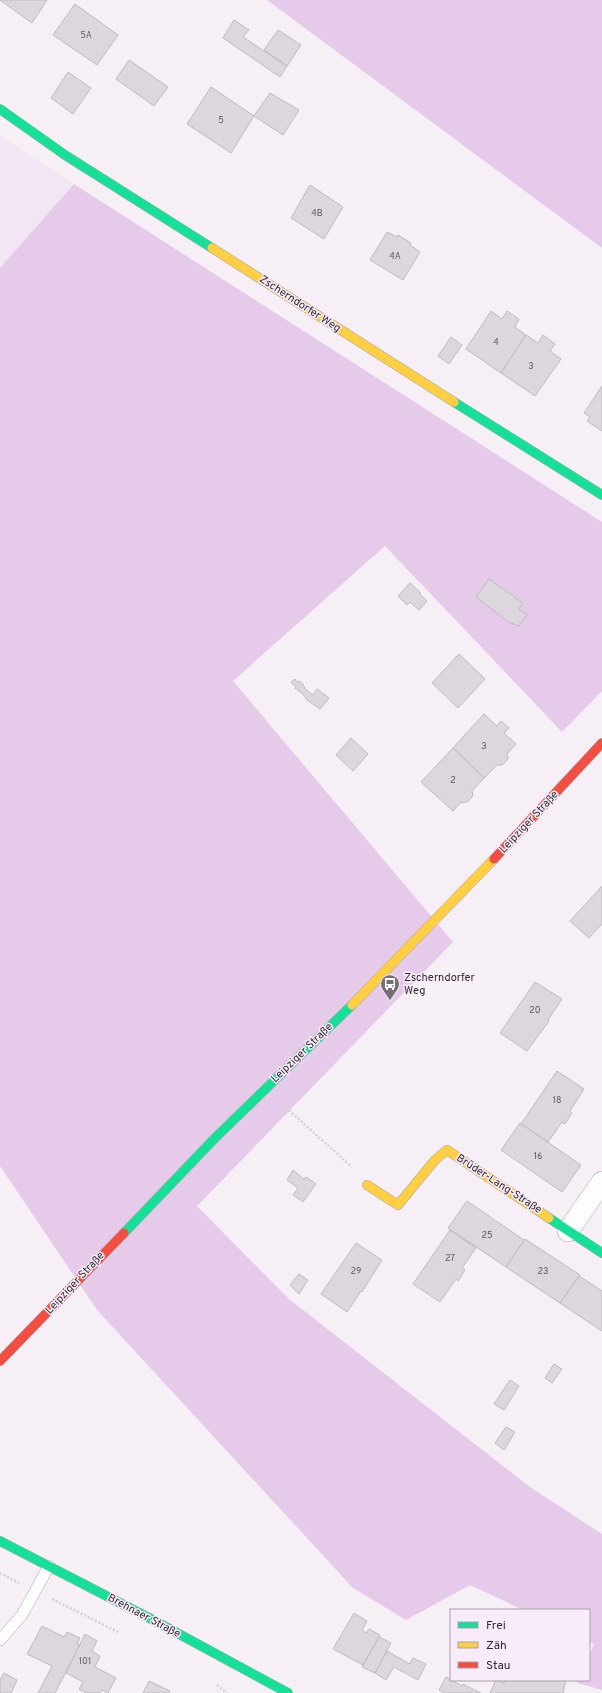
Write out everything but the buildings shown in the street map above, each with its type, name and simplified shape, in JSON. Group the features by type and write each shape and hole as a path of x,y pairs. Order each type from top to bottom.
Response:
{"main road":[{"name":"Zscherndorfer Weg","path":"0,109 27,130 157,212 337,329 602,495"},
{"name":"Leipziger Straße","path":"0,1361 215,1138 372,985 524,828 602,743"},
{"name":"Brüder-Lang-Straße","path":"367,1185 398,1205 435,1160 447,1150 602,1253"},
{"name":"Brehnaer Straße","path":"0,1541 155,1621 288,1693"}],"street":[{"path":"568,1231 602,1182"}],"lane":[{"path":"0,1640 22,1615 49,1566"}],"path":[{"path":"289,1111 332,1149"},
{"path":"0,1573 123,1634"},
{"path":"212,1680 228,1693"}],"shaded area":[{"path":"267,0 602,0 602,248"},
{"path":"0,136 74,184 0,268"},
{"path":"74,184 602,522 602,691 562,732 385,546 233,681 453,942 197,1206 289,1299 530,1487 602,1534 602,1690 577,1683 578,1681 590,1681 590,1654 594,1644 590,1642 590,1609 521,1609 470,1585 406,1620 353,1588 97,1310 0,1166 0,268"}],"traffic: fast":[{"path":"0,109 65,155 212,248"},
{"path":"454,402 602,495"},
{"path":"124,1233 215,1138 352,1005"},
{"path":"549,1218 602,1253"},
{"path":"0,1541 155,1621 288,1693"}],"traffic: slow":[{"path":"212,248 454,402"},
{"path":"352,1005 494,859"},
{"path":"367,1185 398,1205 435,1160 447,1150 549,1218"}],"traffic: jam":[{"path":"494,859 602,743"},
{"path":"0,1361 124,1233"}],"place":[{"name":"Zscherndorfer Weg","path":"390,1001"}]}
